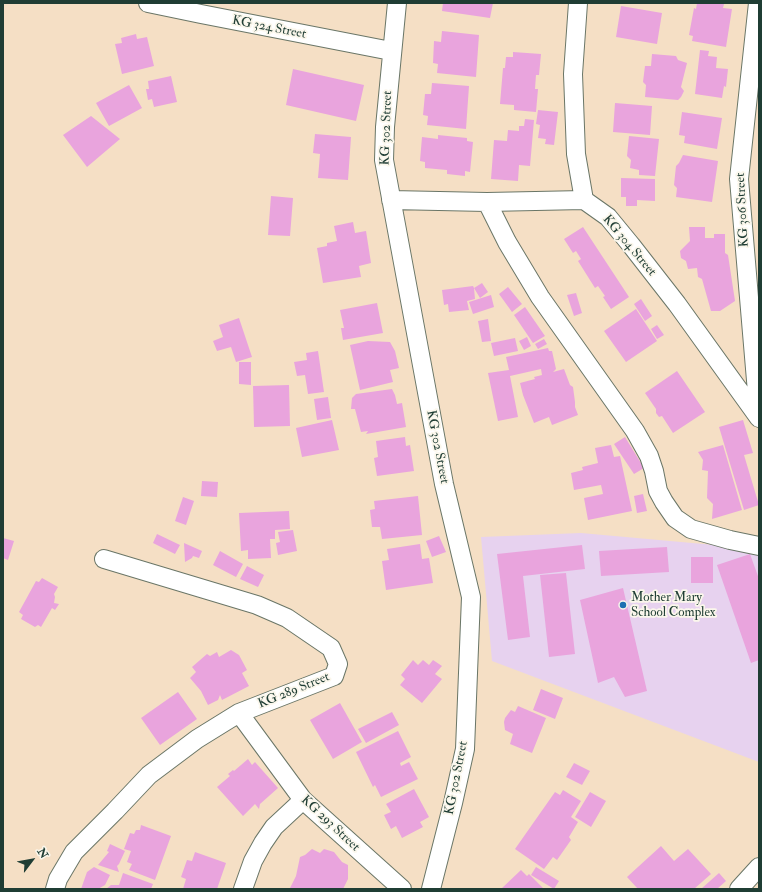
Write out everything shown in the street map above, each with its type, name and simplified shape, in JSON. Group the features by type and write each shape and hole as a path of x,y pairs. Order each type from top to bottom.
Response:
{"street":[{"name":"KG 324 Street","path":"148,3 202,9 392,51"},
{"name":"KG 302 Street","path":"397,3 385,127 384,160 444,484 471,597 465,749 431,889"},
{"path":"391,200 487,202 584,200 576,154 573,74 578,3"},
{"name":"KG 306 Street","path":"758,3 739,179 759,417"},
{"name":"KG 304 Street","path":"584,200 608,217 631,245 677,304 759,417"},
{"path":"487,202 507,242 540,297 635,430 649,456 658,491 675,518 691,529 730,540 759,546"},
{"name":"KG 289 Street","path":"55,889 58,879 74,852 149,775 196,739 239,713 334,676 338,664 331,648 287,618 256,605 104,560"},
{"name":"KG 293 Street","path":"239,713 302,800 402,889"},
{"path":"243,889 253,861 263,842 274,827 302,800"},
{"path":"739,889 759,867"}],"shaded area":[{"name":"Mother Mary School Complex","path":"581,533 759,549 759,762 492,661 481,537"}],"building":[{"path":"443,3 493,3 490,18 442,11"},
{"path":"697,3 724,4 723,8 732,9 726,47 692,41 693,36 689,35 694,8 696,9"},
{"path":"621,6 662,13 657,44 616,37"},
{"path":"442,31 479,35 476,77 437,73 438,64 433,63 434,41 441,42"},
{"path":"136,34 137,39 147,37 154,66 122,74 115,44 122,43 121,38"},
{"path":"700,50 709,51 708,56 717,57 716,68 728,69 726,87 724,86 722,98 695,94"},
{"path":"513,52 541,54 539,75 536,75 535,89 538,89 536,112 514,110 514,105 500,104 503,68 505,68 506,57 513,57"},
{"path":"652,54 676,56 678,60 687,63 681,87 684,91 678,100 645,97 646,85 643,82 645,66 651,66"},
{"path":"293,69 364,85 356,121 286,105"},
{"path":"171,76 177,102 154,107 152,99 148,100 146,89 149,89 148,81"},
{"path":"432,83 469,86 466,129 427,125 428,116 423,115 425,94 431,94"},
{"path":"129,85 142,108 109,126 96,103"},
{"path":"615,103 652,106 650,135 613,132"},
{"path":"538,110 558,112 554,145 545,144 546,139 538,138 540,125 536,124"},
{"path":"682,112 722,118 717,149 684,143 685,136 679,135"},
{"path":"91,116 120,139 87,167 63,135"},
{"path":"525,119 534,120 530,166 519,165 518,181 491,179 494,140 507,141 508,130 519,131 519,126 524,126"},
{"path":"315,134 351,137 348,180 318,178 320,154 313,153"},
{"path":"438,135 467,138 467,141 473,142 470,172 465,171 465,176 447,174 447,170 425,168 425,162 420,161 422,137 438,139"},
{"path":"629,136 659,139 655,176 639,175 639,170 630,168 631,160 627,156"},
{"path":"683,155 718,161 712,202 676,197 677,188 674,185 676,166"},
{"path":"621,178 655,179 655,201 637,200 637,206 626,206 626,197 621,197"},
{"path":"271,196 293,198 290,236 268,235"},
{"path":"353,222 355,233 366,231 371,263 359,266 361,277 323,283 317,248 327,246 327,243 337,241 334,226"},
{"path":"583,227 629,297 611,309 603,297 605,296 598,286 595,288 578,261 581,259 576,251 573,253 564,239"},
{"path":"689,227 705,227 705,238 714,238 714,234 725,234 725,253 728,255 735,301 720,311 711,311 702,279 698,277 697,268 688,269 686,261 681,258 680,251 690,241"},
{"path":"482,283 488,292 480,298 474,288"},
{"path":"473,286 475,299 467,301 469,310 449,312 448,304 444,305 442,290"},
{"path":"508,287 522,304 512,312 499,294"},
{"path":"576,293 582,313 574,316 567,295"},
{"path":"491,295 494,307 473,314 469,302"},
{"path":"641,299 652,316 645,321 634,304"},
{"path":"377,303 383,333 343,340 341,328 344,328 340,310"},
{"path":"525,307 545,336 533,343 514,315"},
{"path":"636,309 657,341 626,362 604,331"},
{"path":"239,318 252,357 236,362 231,347 217,351 213,341 223,337 219,325"},
{"path":"488,319 491,341 482,342 478,321"},
{"path":"657,325 664,335 657,339 651,329"},
{"path":"527,337 531,346 524,350 519,341"},
{"path":"515,338 518,351 494,356 491,343"},
{"path":"544,339 547,344 538,349 535,344"},
{"path":"368,341 390,342 395,351 399,368 390,370 393,382 360,390 350,345"},
{"path":"548,348 549,351 552,351 556,369 553,372 564,369 570,385 573,387 575,407 578,415 552,425 549,417 534,423 520,383 535,379 534,377 542,375 541,369 510,376 518,417 498,421 488,373 509,370 506,357"},
{"path":"318,351 324,392 308,394 305,375 297,376 294,362 307,360 306,353"},
{"path":"239,362 251,362 251,385 239,384"},
{"path":"677,371 705,412 673,433 662,416 659,417 656,413 656,409 645,393"},
{"path":"289,385 290,426 254,427 253,386"},
{"path":"392,389 397,404 402,403 406,427 366,434 368,431 361,432 355,409 351,409 352,398 356,394"},
{"path":"328,397 331,418 317,420 314,399"},
{"path":"332,420 339,450 302,457 296,428"},
{"path":"743,420 753,453 744,455 759,505 744,510 719,427"},
{"path":"405,437 406,446 410,445 414,471 377,476 374,458 378,457 376,441"},
{"path":"625,437 644,468 634,474 614,444"},
{"path":"611,445 614,457 620,456 632,511 588,520 584,498 603,494 601,485 574,490 571,473 583,470 582,467 598,463 595,448"},
{"path":"723,445 742,510 712,519 713,504 707,498 708,471 702,470 703,460 698,452"},
{"path":"202,481 218,482 217,497 201,496"},
{"path":"643,494 647,511 637,513 634,496"},
{"path":"418,496 422,535 382,539 380,527 372,527 370,510 375,509 374,501"},
{"path":"183,497 194,501 186,525 175,521"},
{"path":"289,511 290,529 275,530 275,539 270,539 271,558 248,559 248,550 241,551 239,513"},
{"path":"293,530 297,551 278,555 276,543 280,542 278,532"},
{"path":"157,534 180,545 175,554 153,543"},
{"path":"439,536 446,552 432,557 426,541"},
{"path":"3,538 14,541 8,560 3,558"},
{"path":"184,543 202,551 199,558 193,556 185,562"},
{"path":"420,544 422,559 429,558 433,583 386,590 382,561 389,560 387,549"},
{"path":"582,545 585,569 523,576 530,637 508,640 497,554"},
{"path":"667,547 669,572 601,576 599,551"},
{"path":"220,551 243,564 236,577 213,565"},
{"path":"750,554 759,579 759,660 751,663 717,565"},
{"path":"691,557 713,557 713,583 691,583"},
{"path":"247,566 264,575 258,587 240,579"},
{"path":"566,573 575,654 549,657 540,575"},
{"path":"42,578 58,587 54,594 54,603 59,604 55,610 52,608 41,627 38,625 35,627 21,619 23,615 19,612 36,581 39,582"},
{"path":"623,588 647,691 625,697 614,677 598,683 580,600"},
{"path":"231,650 239,655 247,670 242,673 249,686 222,700 220,695 218,700 208,705 201,691 190,678 196,672 192,667 207,654 210,656 217,652 219,657"},
{"path":"413,660 418,665 423,660 429,665 433,660 442,666 435,674 442,679 422,703 400,685 405,679 401,675"},
{"path":"541,689 563,698 555,719 533,710"},
{"path":"178,692 197,719 160,745 141,718"},
{"path":"340,703 362,742 333,759 310,720"},
{"path":"518,706 546,718 532,753 510,744 513,734 505,730 505,718 511,710 515,712"},
{"path":"392,712 399,725 366,743 358,729"},
{"path":"398,731 411,757 400,763 401,766 409,762 418,779 381,797 375,785 373,787 356,752"},
{"path":"248,759 252,765 255,762 278,788 260,804 259,809 255,804 243,816 217,787 230,776 228,774"},
{"path":"574,763 590,771 582,785 566,777"},
{"path":"414,789 429,817 420,822 423,827 402,838 396,826 391,829 384,815 391,812 386,804"},
{"path":"563,790 581,801 571,817 578,822 569,837 571,840 557,860 553,857 544,869 515,849 555,792 560,795"},
{"path":"590,792 606,801 591,827 575,817"},
{"path":"141,825 171,836 155,880 129,870 132,864 127,862 131,851 124,849 130,833 134,834 136,830 140,830"},
{"path":"110,844 125,851 117,866 119,872 98,865 109,852 107,851"},
{"path":"661,846 674,861 688,849 711,874 694,889 638,889 627,877"},
{"path":"312,849 320,853 324,849 334,852 342,862 348,865 348,879 343,889 290,888 296,876 300,857"},
{"path":"195,852 226,863 217,889 183,889 186,879 181,877 187,860 192,861"},
{"path":"94,867 110,875 105,885 98,889 81,889 87,872"},
{"path":"536,867 559,881 554,889 531,875"},
{"path":"521,870 527,876 529,874 544,889 501,889"},
{"path":"123,873 153,884 151,889 106,889 111,885 119,885"},
{"path":"719,873 726,881 717,889 701,889"}],"place":[{"name":"Mother Mary School Complex","path":"623,605"}]}
